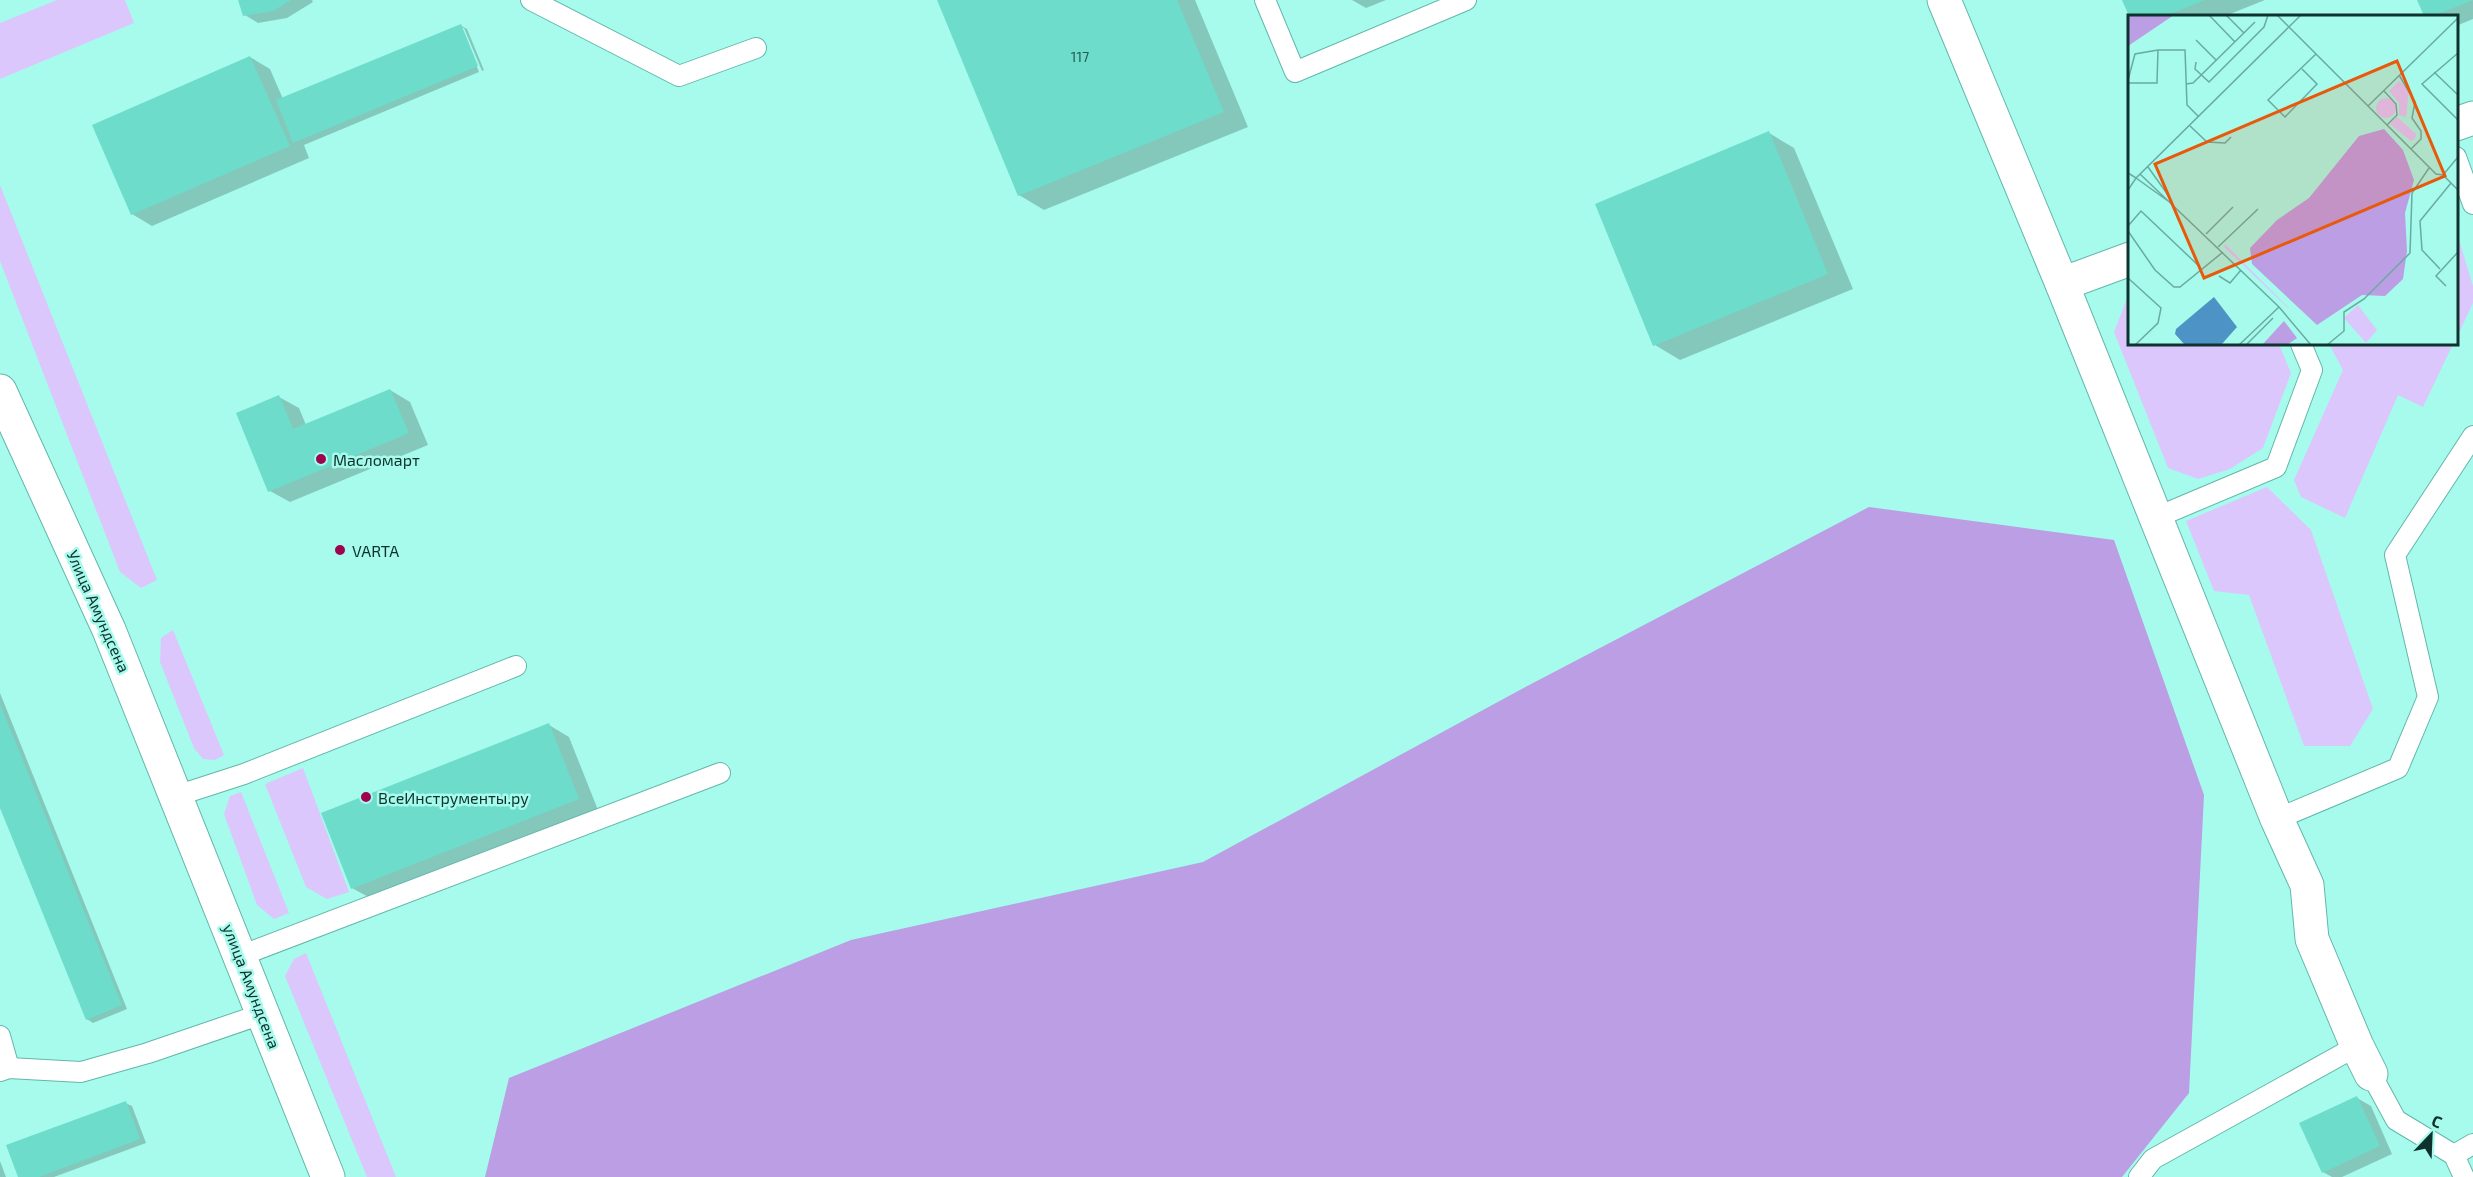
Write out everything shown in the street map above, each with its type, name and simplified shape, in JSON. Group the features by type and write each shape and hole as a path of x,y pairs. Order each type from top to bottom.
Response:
{"street":[{"path":"1944,0 2062,284 2277,819 2307,885 2312,939 2364,1060"},
{"path":"2458,124 2473,118"},
{"path":"2062,284 2128,260"},
{"path":"0,391 8,419"},
{"name":"Улица Амундсена","path":"8,419 100,610 176,796"},
{"name":"улица Амундсена","path":"176,796 328,1177"}],"lane":[{"path":"531,0 679,76 756,48"},
{"path":"1265,0 1295,72 1466,0"},
{"path":"2458,160 2473,204"},
{"path":"2155,518 2276,467 2312,370 2301,345"},
{"path":"2277,819 2398,768 2428,697 2396,555 2473,436"},
{"path":"176,796 244,774 516,666"},
{"path":"240,956 720,773"},
{"path":"0,1036 4,1070 81,1072 148,1053 262,1014"},
{"path":"2139,1177 2153,1159 2364,1060 2396,1120 2454,1155 2463,1177"},
{"path":"2454,1155 2473,1144"}],"shaded area":[{"path":"57,0 125,0 134,23 0,79 0,23"},
{"path":"0,185 157,580 141,588 120,572 0,261"},
{"path":"2458,237 2473,286 2473,303 2458,335"},
{"path":"2128,296 2128,345 2279,345 2291,373 2263,448 2230,469 2198,479 2168,468 2114,332"},
{"path":"2330,345 2453,345 2423,407 2398,395 2345,518 2301,497 2294,480 2343,370"},
{"path":"2267,487 2311,530 2373,709 2350,746 2304,746 2249,595 2214,591 2186,521"},
{"path":"1869,507 2114,540 2204,795 2189,1093 2122,1177 485,1177 509,1078 851,940 1203,862 1518,691"},
{"path":"173,630 224,755 215,760 203,759 194,748 160,662 161,638"},
{"path":"303,768 349,892 327,899 306,887 265,784"},
{"path":"241,792 289,913 274,919 257,905 224,814 230,796"},
{"path":"306,953 396,1177 367,1177 285,976 294,959"}],"building":[{"path":"238,0 291,0 273,11 243,16"},
{"path":"937,0 1177,0 1224,112 1018,196"},
{"path":"2122,0 2205,0 2168,15 2129,15"},
{"path":"2417,0 2473,0 2436,15 2424,15"},
{"path":"461,24 478,66 293,143 276,100"},
{"path":"250,56 290,146 131,215 92,125"},
{"path":"1769,131 1828,274 1653,346 1595,204"},
{"path":"390,389 409,433 268,492 236,413 279,395 293,429"},
{"path":"0,704 122,1005 86,1020 0,808"},
{"path":"549,723 579,799 351,889 321,813"},
{"path":"2357,1096 2380,1146 2322,1173 2299,1123"},
{"path":"126,1101 140,1139 39,1177 18,1177 6,1145"}],"place":[{"name":"Масломарт","path":"321,459"},
{"name":"VARTA","path":"340,550"},
{"name":"ВсеИнструменты.ру","path":"366,797"}]}
